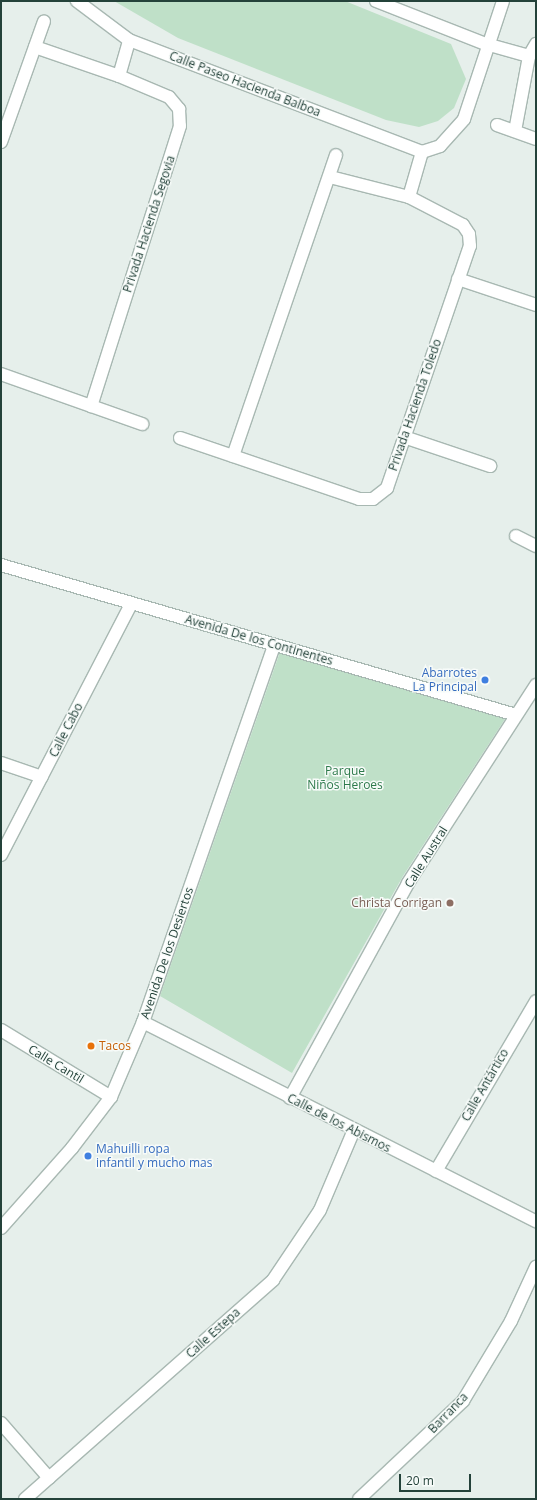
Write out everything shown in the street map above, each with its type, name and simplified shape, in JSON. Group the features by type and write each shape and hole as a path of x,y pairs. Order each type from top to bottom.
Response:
{"street":[{"name":"Calle Paseo Hacienda Balboa","path":"77,1 129,40 422,152"},
{"path":"376,1 486,44 529,56"},
{"path":"409,197 422,152 440,146 464,119 486,44 503,1"},
{"path":"1,142 44,21"},
{"path":"119,76 129,40"},
{"path":"515,131 529,56 536,44"},
{"name":"Privada Hacienda Segovia","path":"35,47 119,76 169,97 179,109 180,126 91,406"},
{"path":"497,125 536,138"},
{"path":"233,456 330,177 336,155"},
{"name":"Privada Hacienda Toledo","path":"180,438 359,499 373,498 387,488 470,246 469,234 462,226 409,197 330,177"},
{"path":"458,279 536,305"},
{"path":"1,374 142,424"},
{"path":"404,438 490,466"},
{"path":"516,536 536,546"},
{"name":"Avenida De los Continentes","path":"1,565 516,715"},
{"name":"Calle Cabo","path":"1,855 131,604"},
{"name":"Avenida De los Desiertos","path":"1,1228 72,1148 111,1097 143,1022 274,645"},
{"name":"Calle Austral","path":"290,1098 408,883 536,684"},
{"path":"1,763 42,777"},
{"name":"Calle Antártico","path":"436,1171 536,1000"},
{"name":"Calle de los Abismos","path":"143,1022 290,1098 536,1221"},
{"name":"Calle Cantil","path":"1,1030 111,1097"},
{"name":"Calle Estepa","path":"25,1499 272,1280 320,1210 354,1130"},
{"name":"Barranca","path":"359,1499 463,1401 512,1321 536,1267"},
{"path":"1,1423 49,1478"}],"green space":[{"path":"114,1 345,1 451,44 466,79 454,108 438,121 419,127 386,120 178,38"},
{"name":"Parque Niños Heroes","path":"281,649 505,719 403,876 292,1073 160,996"}],"place":[{"name":"Abarrotes La Principal","path":"485,680"},
{"name":"Christa Corrigan","path":"450,903"},
{"name":"Tacos","path":"91,1046"},
{"name":"Mahuilli ropa infantil y mucho mas","path":"88,1156"}]}
